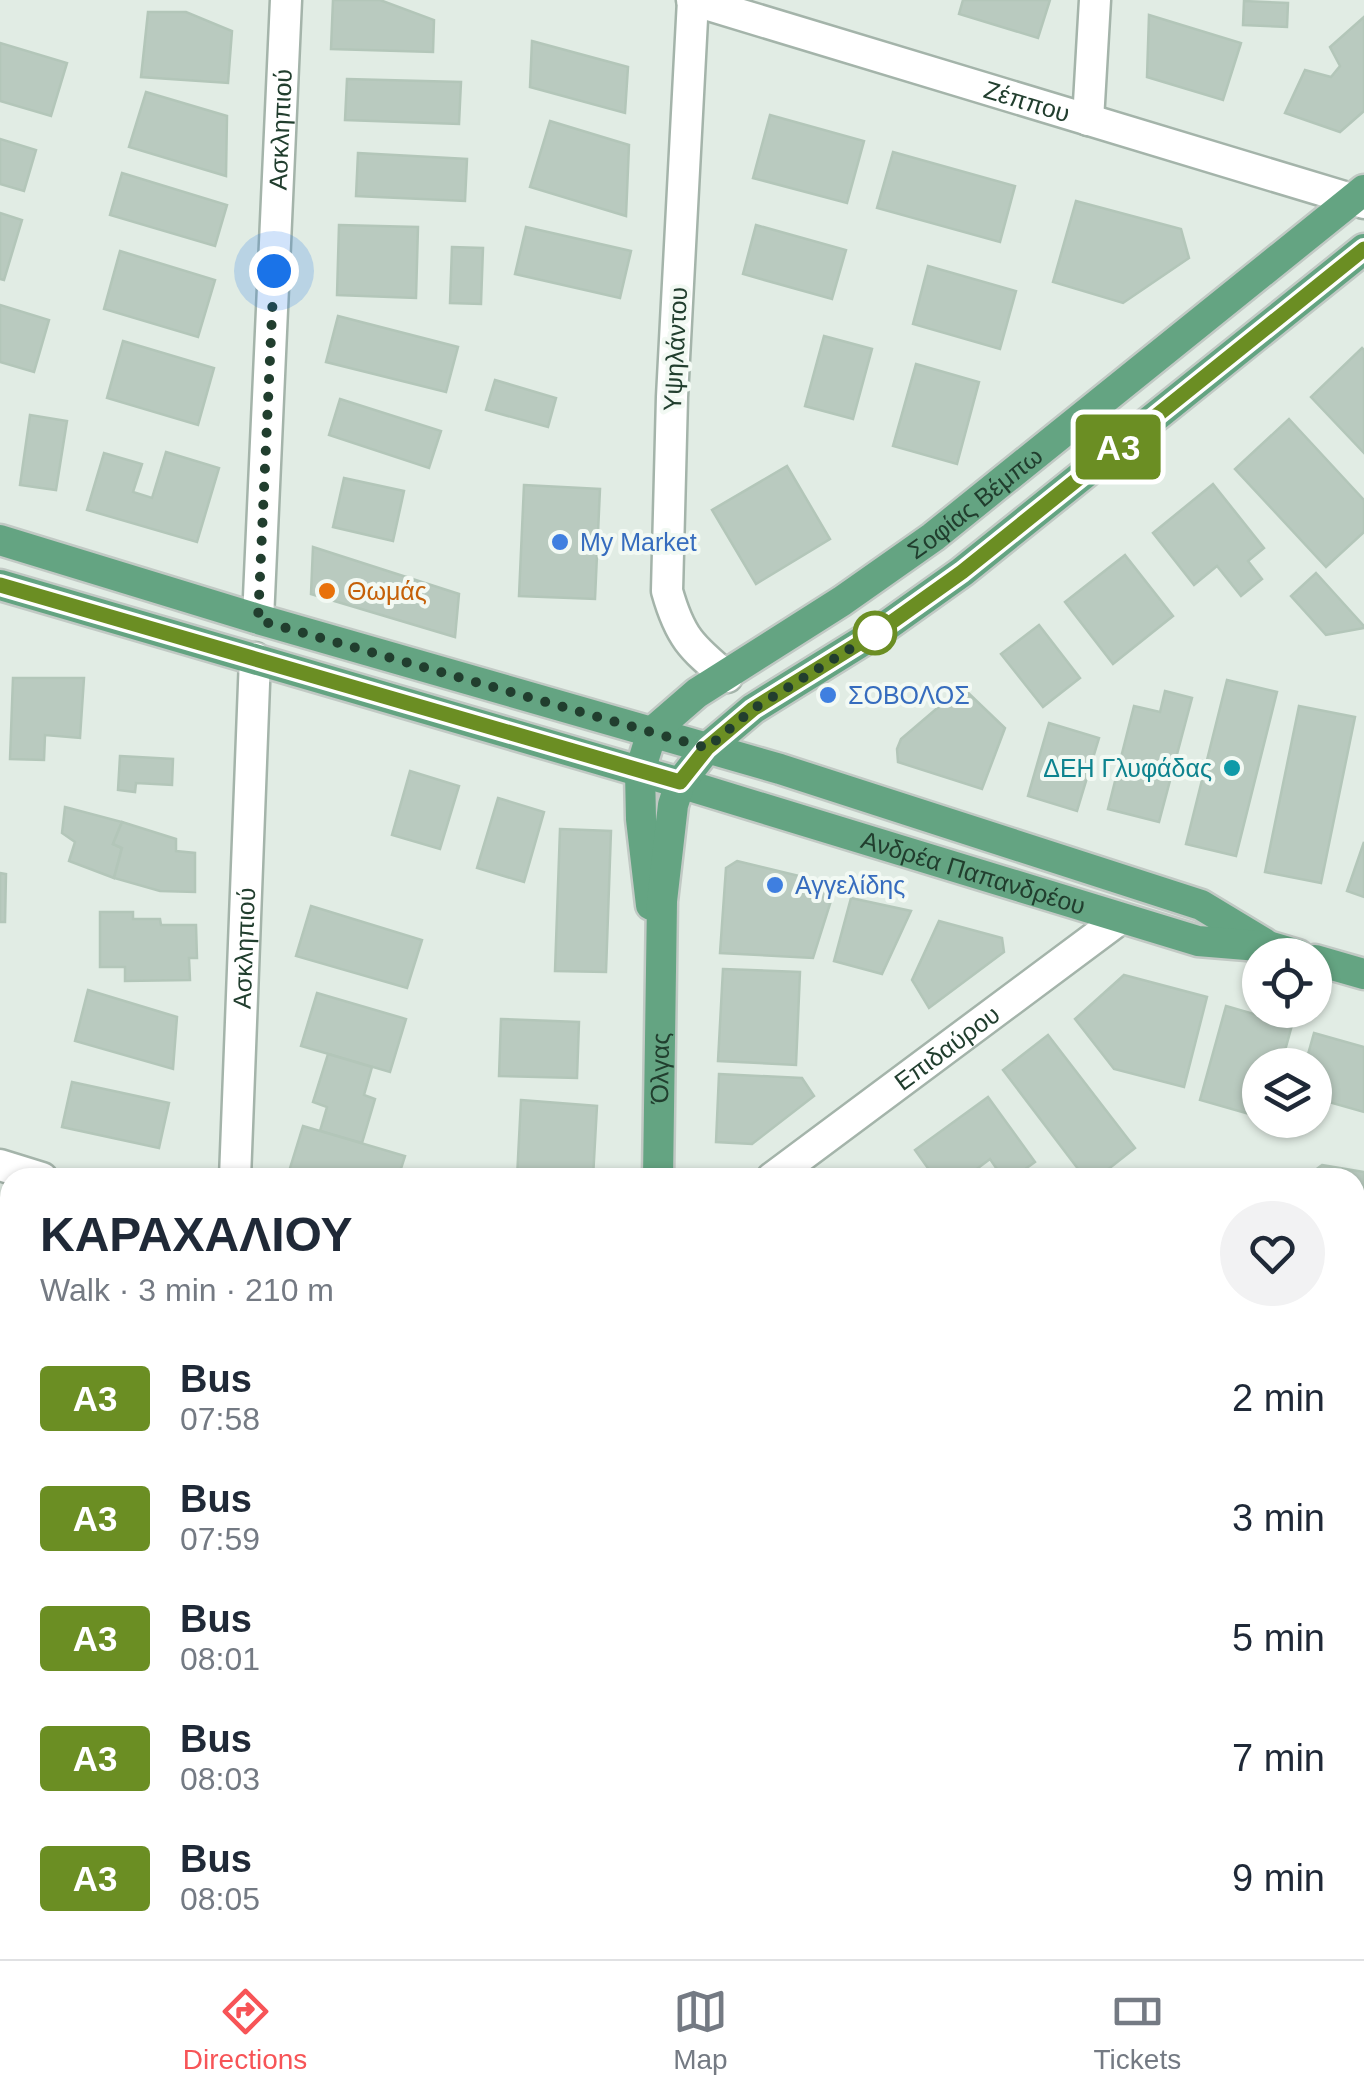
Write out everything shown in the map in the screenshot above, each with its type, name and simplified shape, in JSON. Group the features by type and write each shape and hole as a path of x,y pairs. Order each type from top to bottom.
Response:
{"main road":[{"name":"Σοφίας Βέμπω","path":"652,732 697,693 933,538 1360,197"},
{"name":"Σοφίας Βέμπω","path":"680,782 707,748 753,709 882,629 962,572 1364,250"},
{"path":"0,540 258,620 652,732 640,771 0,585"},
{"name":"Ανδρέα Παπανδρέου","path":"652,732 1201,905 1261,938"},
{"name":"Ανδρέα Παπανδρέου","path":"640,771 1121,918 1198,940 1242,946"},
{"name":"Όλγας","path":"640,771 644,866 664,960"},
{"name":"Όλγας","path":"658,1168 662,900 673,804 680,782"},
{"path":"1332,965 1364,974"}],"street":[{"name":"Ασκληπιού","path":"258,620 286,0"},
{"name":"Ζέππου","path":"692,0 1088,120 1360,197"},
{"name":"Υψηλάντου","path":"692,0 672,397 668,591 675,618 690,647 726,676"},
{"path":"1088,120 1096,0"},
{"name":"Ασκληπιού","path":"235,1168 255,658"},
{"name":"Επιδαύρου","path":"785,1168 1121,918"}],"building":[{"path":"333,0 380,0 434,20 433,52 331,49"},
{"path":"963,0 1050,0 1038,38 959,14"},
{"path":"1244,1 1288,3 1287,27 1243,25"},
{"path":"148,12 186,12 232,31 228,83 141,77"},
{"path":"1149,15 1241,43 1223,100 1147,77"},
{"path":"1364,17 1364,111 1340,132 1285,113 1305,70 1331,77 1340,66 1330,47"},
{"path":"532,41 628,67 625,113 530,87"},
{"path":"0,43 67,63 51,116 0,101"},
{"path":"347,79 461,82 459,124 345,120"},
{"path":"146,92 227,116 226,176 129,147"},
{"path":"770,115 864,141 847,203 753,178"},
{"path":"550,121 629,145 626,216 530,187"},
{"path":"0,139 36,150 24,191 0,184"},
{"path":"893,152 1015,186 1000,242 877,208"},
{"path":"358,153 467,159 465,201 356,196"},
{"path":"122,173 227,205 215,246 110,215"},
{"path":"1076,201 1181,229 1189,258 1123,303 1053,282"},
{"path":"0,213 22,220 4,280 0,279"},
{"path":"339,225 418,227 416,298 337,295"},
{"path":"756,225 846,250 832,299 743,274"},
{"path":"526,227 631,251 620,298 515,274"},
{"path":"452,247 483,248 481,304 450,303"},
{"path":"120,251 215,280 198,337 104,309"},
{"path":"928,266 1016,291 1000,349 913,324"},
{"path":"0,305 49,320 34,372 0,362"},
{"path":"338,316 458,347 446,392 326,362"},
{"path":"824,336 872,349 853,419 805,406"},
{"path":"123,341 214,368 198,425 107,398"},
{"path":"1364,350 1364,453 1311,397"},
{"path":"916,364 979,382 957,464 893,446"},
{"path":"495,380 556,398 548,427 486,410"},
{"path":"340,399 441,431 429,468 329,435"},
{"path":"30,415 67,421 56,490 20,485"},
{"path":"1289,419 1364,500 1364,532 1326,567 1235,469"},
{"path":"166,452 219,468 197,542 87,510 104,453 142,464 133,492 152,498"},
{"path":"787,466 830,539 756,584 712,510"},
{"path":"344,478 404,491 393,541 333,527"},
{"path":"1213,484 1264,548 1248,561 1262,579 1241,596 1217,566 1194,585 1153,533"},
{"name":"My Market","path":"524,485 600,489 595,599 519,596"},
{"path":"313,547 459,594 455,637 311,594"},
{"path":"1125,555 1173,616 1113,664 1065,602"},
{"path":"1316,573 1364,628 1326,635 1291,596"},
{"path":"1039,625 1080,678 1043,707 1001,654"},
{"path":"13,678 84,678 80,738 45,735 44,760 10,759"},
{"name":"ΔΕΗ Γλυφάδας","path":"1227,680 1277,692 1236,856 1186,844"},
{"path":"962,687 1005,728 982,789 898,762 901,739"},
{"path":"1165,691 1192,698 1159,822 1108,809 1134,706 1160,712"},
{"path":"1299,706 1355,717 1321,883 1265,872"},
{"path":"1049,723 1099,738 1077,811 1028,796"},
{"path":"120,756 173,759 172,785 136,783 135,792 118,790"},
{"path":"410,771 459,786 440,849 392,835"},
{"path":"498,798 544,812 524,882 477,868"},
{"path":"65,807 122,822 113,844 122,848 114,878 69,861 75,842 62,833"},
{"path":"122,822 176,839 176,851 195,853 195,892 160,891 114,878 122,848 113,844"},
{"path":"560,829 611,831 606,972 555,971"},
{"path":"1364,842 1364,897 1347,891"},
{"path":"737,861 836,885 813,958 720,953 726,868"},
{"path":"0,873 6,874 5,922 0,922"},
{"path":"851,898 911,911 882,974 834,961"},
{"path":"311,906 422,940 407,988 296,956"},
{"path":"100,912 133,912 133,919 160,919 161,925 196,925 197,958 189,958 190,980 125,981 125,967 100,967"},
{"path":"939,921 1002,938 1004,952 929,1008 912,980"},
{"path":"723,969 800,972 796,1065 718,1061"},
{"path":"1124,975 1207,997 1184,1087 1114,1069 1075,1019"},
{"path":"88,990 177,1017 173,1069 75,1041"},
{"path":"317,993 406,1019 390,1072 301,1046"},
{"path":"1226,1006 1242,1011 1242,1028 1291,1028 1286,1048 1242,1048 1242,1112 1200,1100"},
{"path":"501,1019 579,1022 577,1078 499,1076"},
{"path":"1314,1033 1364,1047 1364,1112 1332,1103 1332,1048 1310,1048"},
{"path":"1048,1035 1135,1148 1110,1168 1077,1168 1003,1070"},
{"path":"328,1054 372,1067 364,1095 375,1099 362,1143 320,1131 327,1107 313,1102"},
{"path":"719,1074 802,1078 814,1096 752,1144 716,1142"},
{"path":"72,1082 169,1103 159,1148 62,1127"},
{"path":"988,1097 1035,1162 1027,1168 996,1168 990,1159 978,1168 928,1168 915,1150"},
{"path":"521,1100 597,1106 594,1168 518,1168"},
{"path":"303,1126 405,1156 401,1168 290,1168"}],"bus line":[{"name":"Α3","path":"0,585 680,782 707,748 753,709 882,629 962,572 1364,249"}],"place":[{"name":"My Market","path":"560,542"},
{"name":"Θωμάς","path":"327,591"},
{"name":"ΣΟΒΟΛΟΣ","path":"828,695"},
{"name":"ΔΕΗ Γλυφάδας","path":"1232,768"},
{"name":"Αγγελίδης","path":"775,885"}],"route":[{"path":"274,271 258,620 707,748 753,709 882,629 875,633"}]}
